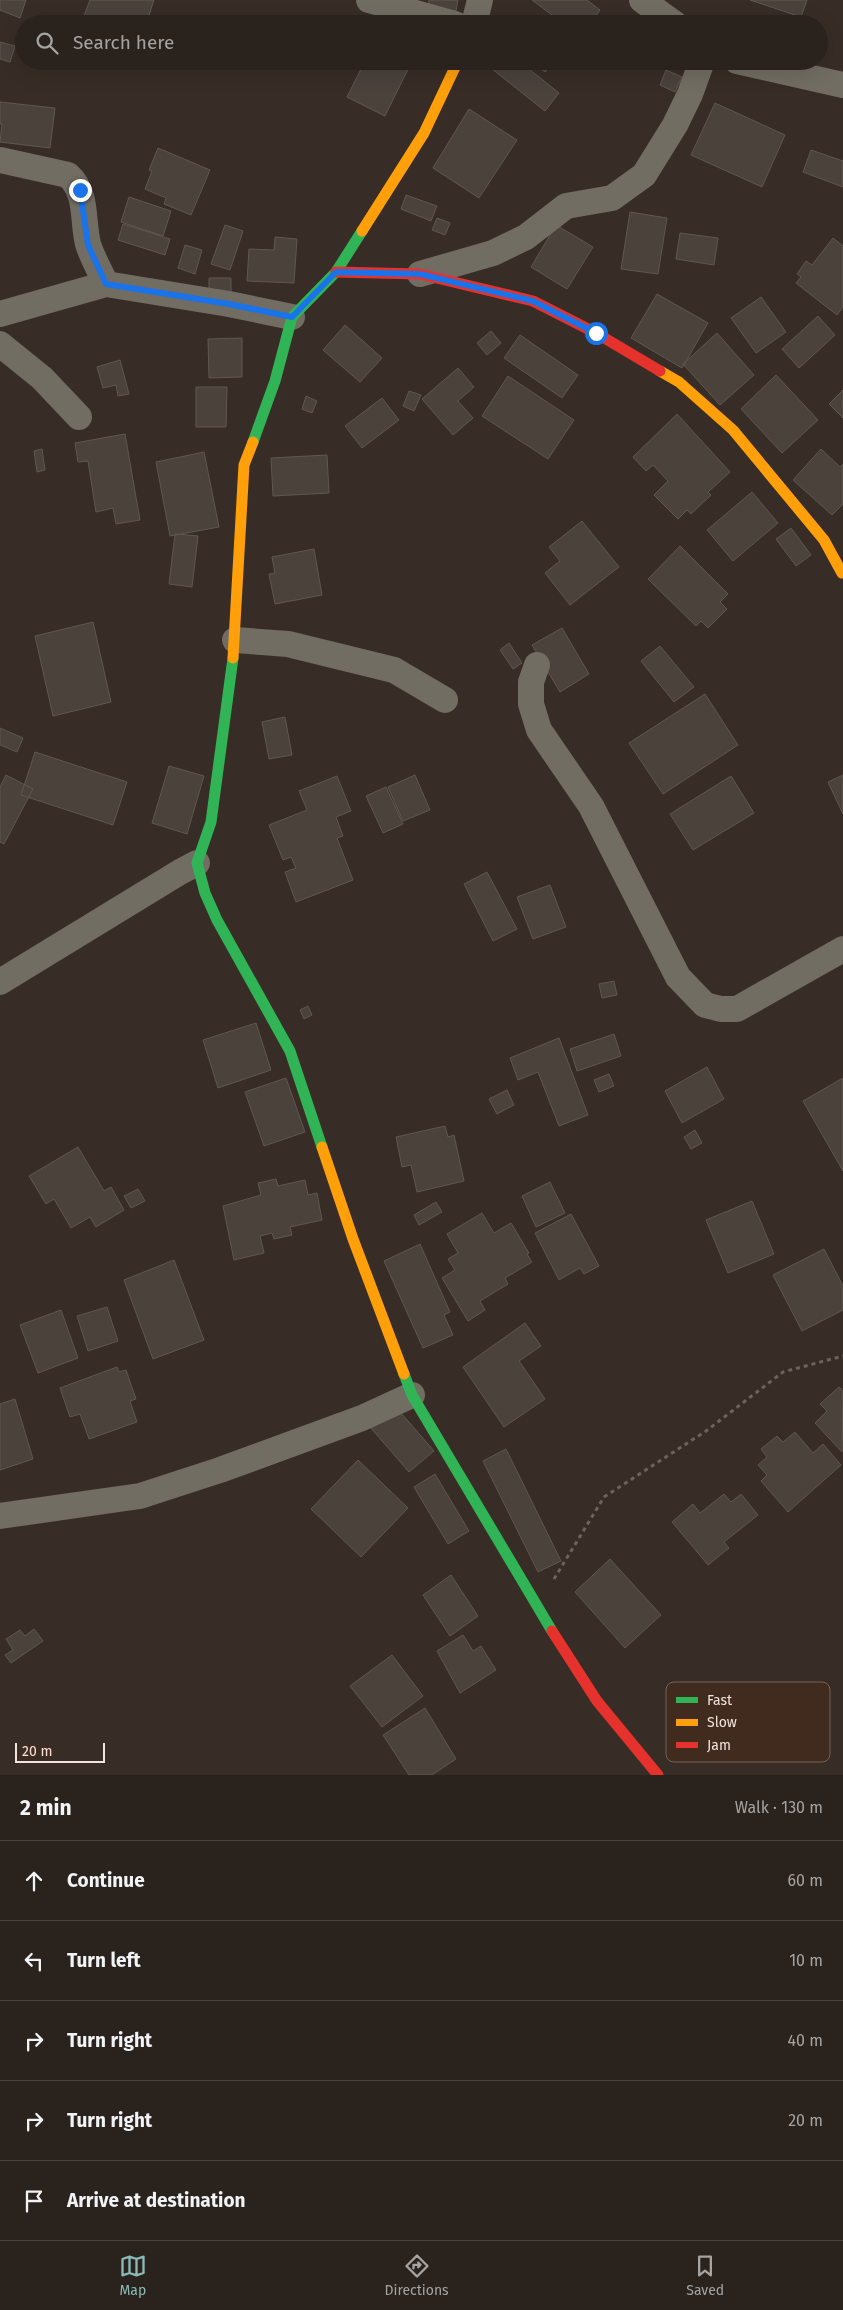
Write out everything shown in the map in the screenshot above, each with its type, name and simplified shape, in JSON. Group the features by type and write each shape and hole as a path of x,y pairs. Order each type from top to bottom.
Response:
{"street":[{"path":"369,0 423,15"},
{"path":"476,15 480,0"},
{"path":"642,0 663,15"},
{"path":"454,70 424,133 336,272 292,317 275,381 244,466 234,640 212,822 197,863 205,893 217,920 290,1051 353,1239 412,1395 537,1607 597,1701 658,1775"},
{"path":"420,274 493,253 526,237 566,206 612,198 644,175 675,126 699,70"},
{"path":"777,70 843,85"},
{"path":"0,160 68,175 76,182 80,190 88,245 106,284"},
{"path":"336,272 420,274 533,301 596,333 679,382 733,430 824,540 843,573"},
{"path":"0,314 106,284 229,304 292,317"},
{"path":"0,344 42,378 79,417"},
{"path":"234,640 288,644 394,670 445,700"},
{"path":"537,665 531,682 531,704 539,730 591,806 678,977 705,1005 738,1009 843,949"},
{"path":"0,982 197,863"},
{"path":"0,1516 140,1496 220,1470 362,1418 412,1395"}],"path":[{"path":"537,1607 604,1497 706,1431 783,1372 843,1356"}],"building":[{"path":"0,0 26,0 21,15 15,16 0,10"},
{"path":"90,0 154,0 149,15 84,15"},
{"path":"429,0 458,0 456,11 428,7"},
{"path":"532,0 587,0 600,10 596,15 552,15"},
{"path":"750,0 807,0 802,15 795,15"},
{"path":"0,42 15,46 10,62 0,59"},
{"path":"360,70 408,70 385,116 347,97"},
{"path":"493,70 530,70 559,93 545,111"},
{"path":"666,70 682,77 675,92 660,85"},
{"path":"0,102 55,108 50,148 0,142 2,124 0,124"},
{"path":"715,103 785,135 762,187 691,155"},
{"path":"469,109 517,140 479,198 433,168"},
{"path":"158,148 210,170 191,215 164,204 166,198 145,189 152,171 149,170"},
{"path":"811,150 843,161 843,187 803,172"},
{"path":"406,195 437,206 431,221 401,209"},
{"path":"129,197 171,211 163,236 121,222"},
{"path":"630,212 667,218 658,274 621,269"},
{"path":"437,218 450,223 445,235 432,230"},
{"path":"123,224 170,239 165,255 118,240"},
{"path":"225,225 243,231 230,270 211,264"},
{"path":"556,225 593,247 567,289 531,267"},
{"path":"680,233 718,238 714,265 676,259"},
{"path":"275,237 297,239 294,283 247,281 249,249 274,250"},
{"path":"833,238 843,246 843,307 837,315 796,283 801,277 797,274 806,261 812,265"},
{"path":"185,245 202,250 195,274 178,268"},
{"path":"209,278 231,278 231,292 209,292"},
{"path":"657,294 708,323 682,368 631,338"},
{"path":"761,297 786,332 756,353 731,318"},
{"path":"818,316 835,335 799,368 782,349"},
{"path":"345,325 382,358 360,382 323,350"},
{"path":"491,331 501,343 487,355 477,343"},
{"path":"717,333 754,375 720,405 683,364"},
{"path":"520,335 578,375 562,398 504,358"},
{"path":"242,338 242,377 209,378 208,339"},
{"path":"120,360 129,394 118,396 116,385 103,388 97,367"},
{"path":"458,368 474,387 458,401 473,418 453,435 422,399"},
{"path":"776,375 818,420 782,453 741,409"},
{"path":"508,376 574,420 548,459 482,416"},
{"path":"196,387 227,387 226,427 196,427"},
{"path":"843,390 843,418 829,404"},
{"path":"409,391 421,395 414,411 403,406"},
{"path":"306,396 317,401 312,413 302,409"},
{"path":"382,398 399,420 362,448 345,426"},
{"path":"677,414 730,472 708,492 711,495 691,514 687,510 678,519 654,495 668,481 653,465 646,471 633,457"},
{"path":"125,434 140,520 116,524 113,508 96,512 88,461 78,462 75,443"},
{"path":"42,449 45,470 37,472 34,451"},
{"path":"821,449 840,467 843,464 843,504 832,515 793,480"},
{"path":"204,452 219,527 170,536 156,462"},
{"path":"327,455 329,493 273,496 271,458"},
{"path":"752,492 778,523 733,561 707,530"},
{"path":"582,521 619,567 570,605 545,573 560,561 549,547"},
{"path":"791,528 811,555 796,566 776,539"},
{"path":"175,534 198,536 192,587 169,584"},
{"path":"680,546 728,594 720,602 727,609 708,628 701,621 696,626 648,579"},
{"path":"314,549 322,595 275,604 269,574 275,573 272,557"},
{"path":"93,622 111,702 53,716 35,636"},
{"path":"562,628 589,674 560,692 532,645"},
{"path":"509,643 522,663 513,669 500,650"},
{"path":"660,646 694,687 674,702 641,661"},
{"path":"705,694 738,745 663,794 629,743"},
{"path":"285,717 292,755 269,759 262,722"},
{"path":"0,728 23,738 17,752 0,745"},
{"path":"35,752 127,782 113,825 21,795"},
{"path":"169,766 204,776 187,834 152,823"},
{"path":"6,775 33,789 4,844 0,842 0,787"},
{"path":"415,775 430,810 403,821 388,787"},
{"path":"843,775 843,814 828,782"},
{"path":"337,776 351,811 336,817 343,836 337,838 353,880 296,902 285,872 296,868 291,857 283,860 269,825 307,810 299,791"},
{"path":"731,776 754,813 693,850 670,814"},
{"path":"386,787 403,824 383,833 366,796"},
{"path":"487,872 517,929 493,941 464,884"},
{"path":"550,885 566,927 533,939 517,897"},
{"path":"614,981 617,995 602,998 599,984"},
{"path":"308,1006 312,1015 304,1019 300,1010"},
{"path":"256,1023 271,1070 218,1088 203,1040"},
{"path":"614,1034 621,1056 577,1071 570,1049"},
{"path":"559,1038 588,1115 559,1126 538,1072 518,1080 510,1058"},
{"path":"707,1067 724,1099 682,1123 665,1091"},
{"path":"609,1074 614,1086 599,1092 594,1080"},
{"path":"286,1078 305,1132 264,1146 245,1092"},
{"path":"843,1078 843,1171 803,1101"},
{"path":"507,1090 514,1105 497,1114 489,1099"},
{"path":"445,1126 448,1137 454,1135 464,1181 417,1192 411,1165 402,1167 396,1137"},
{"path":"695,1130 702,1143 691,1149 684,1137"},
{"path":"78,1147 104,1191 111,1187 124,1210 96,1227 90,1217 71,1228 54,1199 46,1204 29,1176"},
{"path":"276,1179 278,1186 305,1180 308,1195 317,1193 322,1220 290,1227 292,1235 274,1239 272,1233 260,1236 264,1253 234,1260 223,1206 261,1195 258,1183"},
{"path":"550,1182 565,1213 536,1227 522,1196"},
{"path":"138,1189 145,1201 131,1208 124,1196"},
{"path":"752,1201 774,1254 728,1273 706,1220"},
{"path":"436,1202 442,1212 419,1225 414,1215"},
{"path":"482,1213 494,1233 511,1223 529,1253 527,1254 532,1262 505,1278 508,1284 480,1301 485,1310 468,1321 442,1278 455,1270 448,1259 458,1253 447,1234"},
{"path":"571,1214 599,1266 584,1274 580,1268 559,1280 535,1233"},
{"path":"420,1244 450,1312 444,1315 453,1335 423,1348 384,1261"},
{"path":"824,1249 843,1286 843,1310 802,1331 773,1275"},
{"path":"174,1260 204,1340 153,1359 124,1280"},
{"path":"107,1307 118,1341 88,1351 77,1316"},
{"path":"61,1310 78,1358 38,1373 20,1325"},
{"path":"525,1323 541,1346 519,1361 545,1399 504,1427 463,1367"},
{"path":"117,1367 119,1372 126,1370 136,1399 130,1401 137,1422 89,1439 80,1414 70,1417 60,1388"},
{"path":"839,1387 843,1391 842,1452 815,1423 827,1411 820,1404"},
{"path":"15,1399 33,1459 0,1470 0,1404"},
{"path":"395,1406 434,1451 409,1472 370,1427"},
{"path":"795,1432 813,1453 823,1444 841,1465 788,1512 761,1481 767,1475 758,1465 767,1457 761,1449 777,1436 783,1442"},
{"path":"506,1449 561,1561 538,1572 483,1461"},
{"path":"358,1460 408,1508 361,1557 311,1509"},
{"path":"435,1474 469,1531 448,1544 414,1487"},
{"path":"724,1494 731,1502 741,1494 758,1515 724,1542 729,1548 708,1565 672,1522 693,1504 700,1513"},
{"path":"610,1559 661,1615 625,1648 575,1592"},
{"path":"451,1575 478,1616 450,1636 423,1595"},
{"path":"34,1629 43,1641 11,1663 5,1655 13,1650 6,1639 20,1630 25,1636"},
{"path":"463,1635 473,1651 481,1646 496,1670 460,1693 437,1651"},
{"path":"392,1655 423,1696 382,1727 350,1686"},
{"path":"425,1708 456,1759 432,1775 409,1775 383,1735"}],"traffic: fast":[{"path":"253,442 275,381 292,317 336,272 362,231"},
{"path":"233,658 211,822 197,863 205,893 217,920 290,1051 322,1147"},
{"path":"404,1374 412,1395 552,1631"}],"traffic: slow":[{"path":"362,231 424,133 454,70"},
{"path":"660,371 679,382 733,430 824,540 842,573"},
{"path":"233,658 244,465 253,442"},
{"path":"322,1147 353,1239 404,1374"}],"traffic: jam":[{"path":"336,272 420,274 533,301 596,333 660,371"},
{"path":"552,1631 597,1701 658,1775"}],"route":[{"path":"80,190 88,245 106,284 229,304 292,317 336,272 420,274 533,301 596,333"}]}
